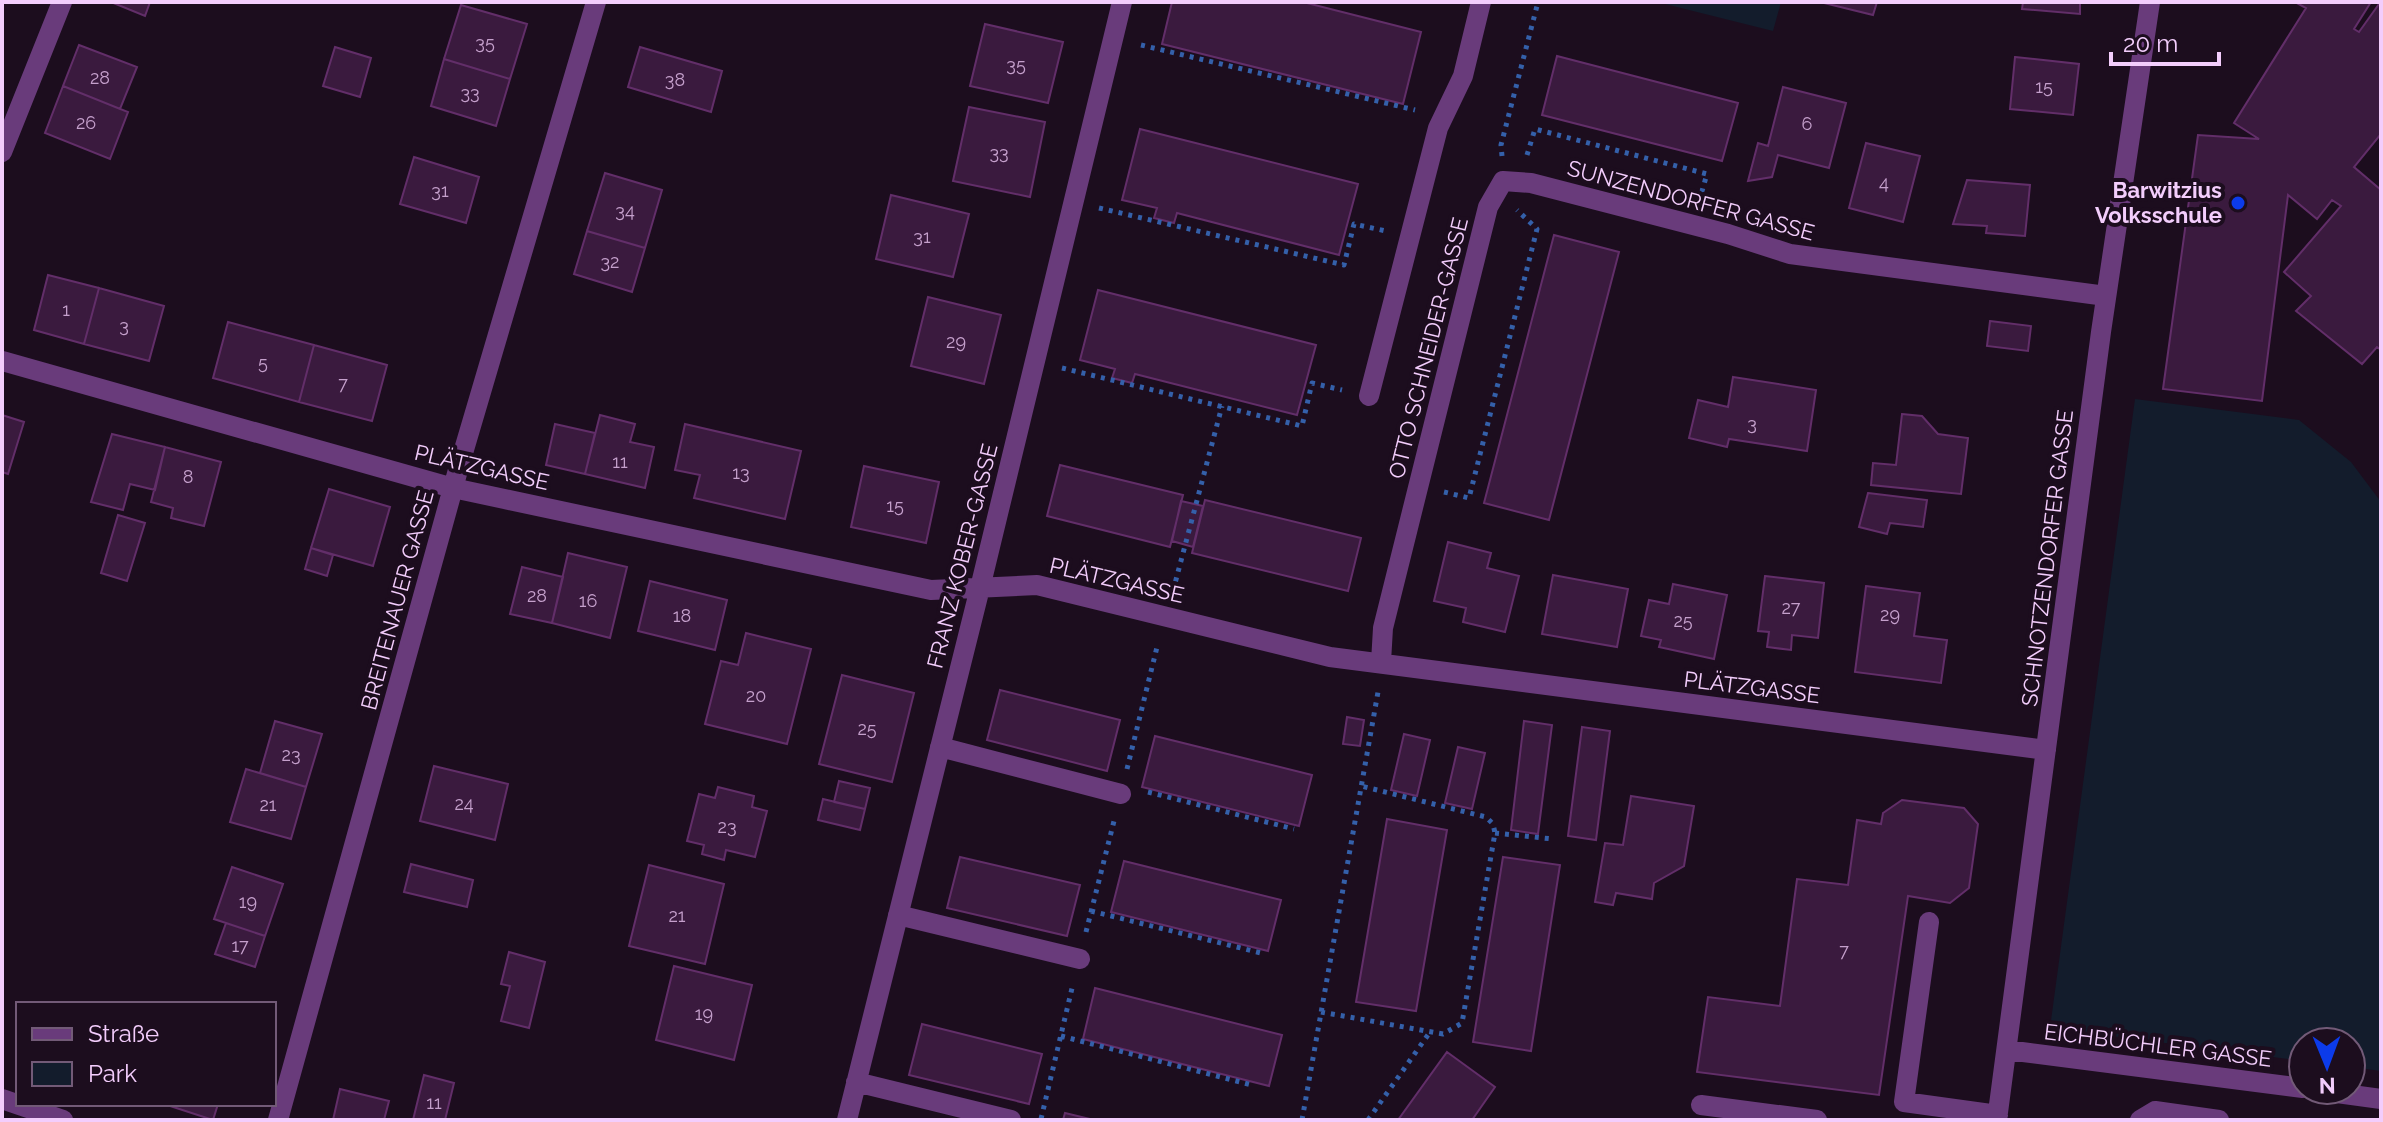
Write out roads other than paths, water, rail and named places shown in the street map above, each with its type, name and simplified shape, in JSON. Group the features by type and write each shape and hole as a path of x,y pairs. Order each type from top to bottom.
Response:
{"street":[{"path":"2,152 62,2"},
{"name":"BREITENAUER GASSE","path":"278,1120 453,488 596,2"},
{"name":"FRANZ KOBER-GASSE","path":"847,1120 1122,2"},
{"path":"1369,396 1438,128 1463,76 1481,2"},
{"name":"SCHNOTZENDORFER GASSE","path":"1997,1117 2106,296 2150,2"},
{"name":"SUNZENDORFER GASSE","path":"1503,181 1531,183 1790,254 2106,296"},
{"name":"OTTO SCHNEIDER-GASSE","path":"1381,662 1383,628 1488,207 1503,181"},
{"name":"PLÄTZGASSE","path":"2,361 453,488 931,590 1037,585 1330,657 2046,750"},
{"path":"940,747 1122,790"},
{"path":"898,915 1080,959"},
{"path":"1929,922 1903,1111 1997,1117"},
{"name":"EICHBÜCHLER GASSE","path":"2007,1050 2287,1086"},
{"path":"856,1082 1011,1120"},
{"path":"1701,1105 1817,1120"},
{"path":"22,1106 63,1120"},
{"path":"2140,1120 2155,1111 2219,1120"}],"place":[{"name":"Barwitzius Volksschule","path":"2238,203"}]}
